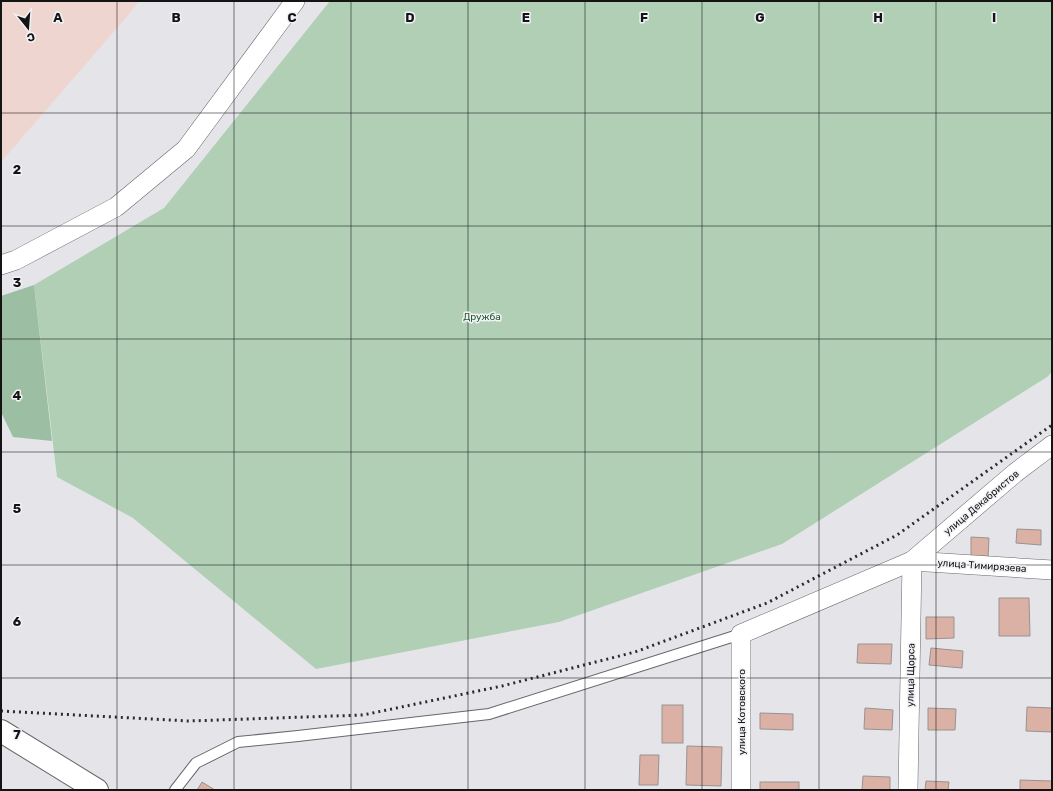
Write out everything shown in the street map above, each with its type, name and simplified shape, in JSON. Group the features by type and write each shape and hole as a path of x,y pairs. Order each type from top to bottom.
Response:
{"main road":[{"path":"1,731 97,790"}],"street":[{"path":"1,265 16,260 116,207 186,149 295,1"},
{"name":"улица Декабристов","path":"912,561 1015,473 1052,445"},
{"path":"740,634 912,561"},
{"name":"улица Тимирязева","path":"912,561 1052,570"},
{"name":"улица Щорса","path":"908,790 912,561"},
{"name":"улица Котовского","path":"740,634 741,790"}],"lane":[{"path":"175,790 196,763 238,742 489,714 740,634"}],"shaded area":[{"path":"1,1 139,1 1,162"}],"green space":[{"name":"Дружба","path":"330,1 1052,1 1052,372 1047,377 782,544 559,622 316,669 133,518 57,477 34,285 164,208"},
{"path":"34,285 52,441 13,437 1,412 1,296"}],"building":[{"path":"1017,529 1041,530 1041,545 1016,543"},
{"path":"971,537 989,538 988,558 971,557"},
{"path":"999,598 1029,598 1030,636 999,636"},
{"path":"926,617 954,617 954,638 926,639"},
{"path":"858,644 892,644 891,664 857,663"},
{"path":"931,648 963,651 962,668 929,665"},
{"path":"662,705 683,705 683,743 662,743"},
{"path":"1027,707 1052,708 1052,732 1026,731"},
{"path":"865,708 893,710 892,730 864,729"},
{"path":"928,708 956,709 955,730 928,730"},
{"path":"760,713 793,714 793,730 760,729"},
{"path":"687,746 722,747 721,786 686,785"},
{"path":"640,755 659,755 658,785 639,785"},
{"path":"863,776 890,777 890,790 862,790"},
{"path":"1020,780 1052,781 1052,790 1020,790"},
{"path":"926,781 949,782 948,790 925,790"},
{"path":"202,782 215,790 197,790"},
{"path":"760,782 799,782 799,790 760,790"}],"railway":[{"path":"1,711 189,721 363,715 502,686 635,652 767,603 897,535 1052,425"}]}
